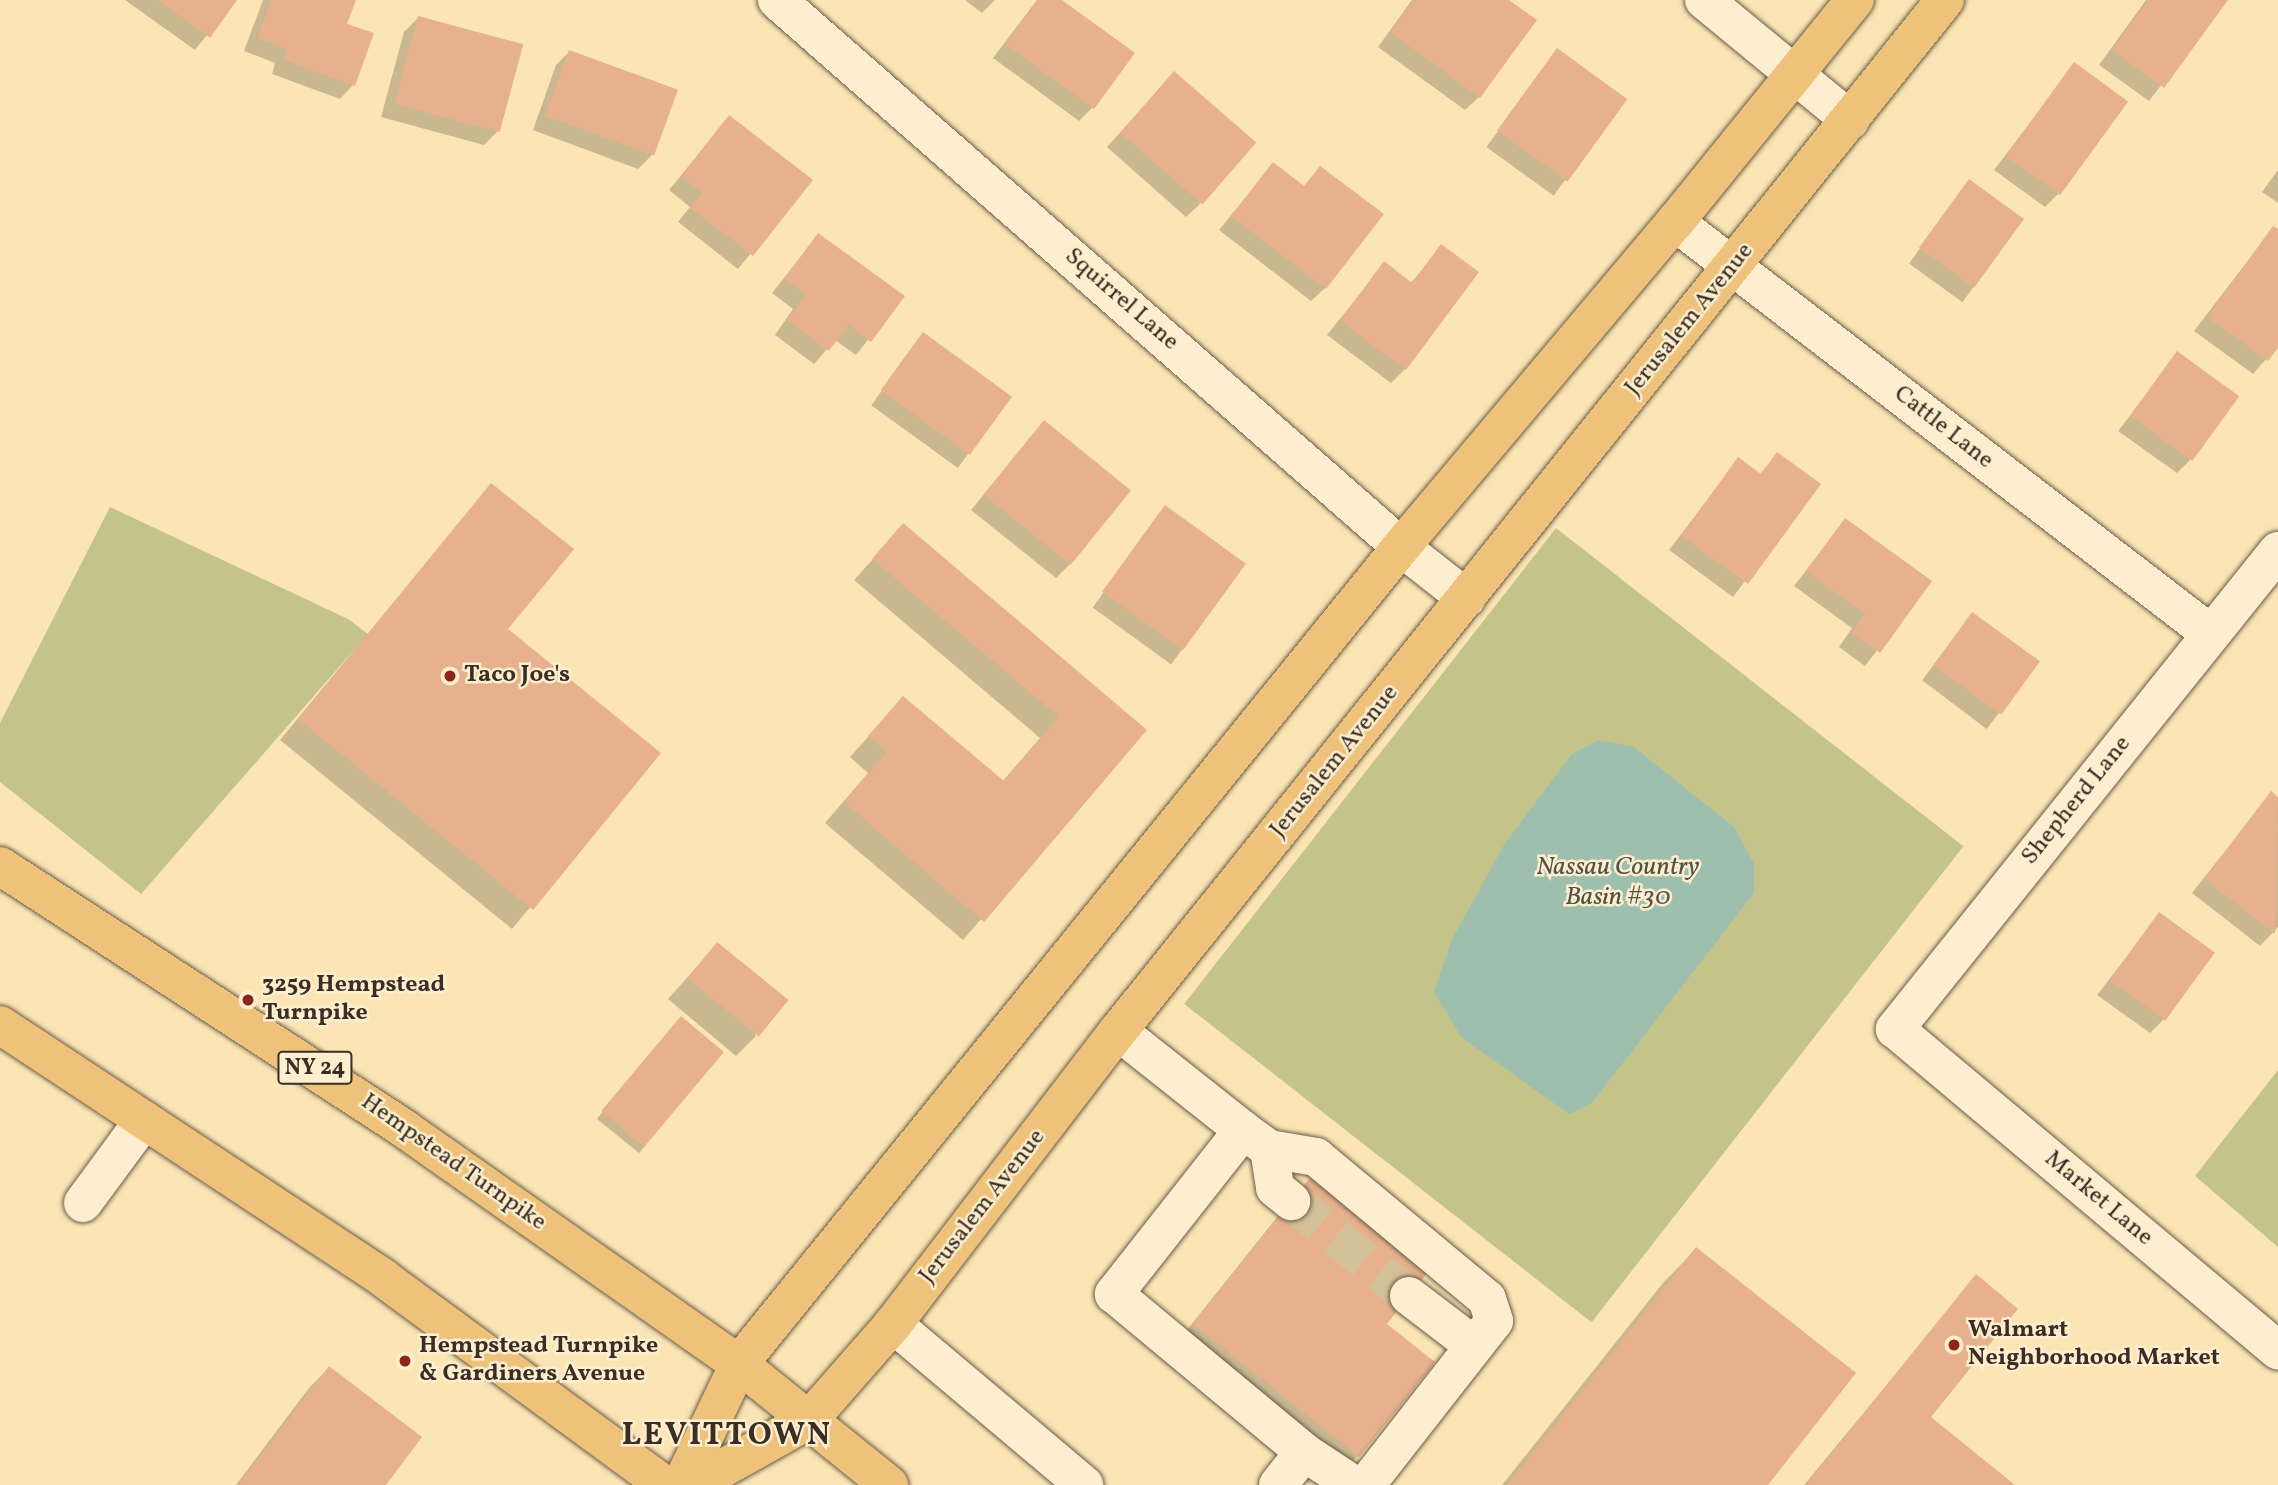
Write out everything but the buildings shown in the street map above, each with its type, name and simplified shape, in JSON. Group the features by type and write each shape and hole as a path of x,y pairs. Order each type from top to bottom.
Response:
{"main road":[{"path":"681,1485 740,1364 1401,547 1675,222 1854,0"},
{"name":"Jerusalem Avenue","path":"693,1485 808,1420 893,1324 1118,1031 1945,0"},
{"name":"Hempstead Turnpike","path":"0,866 340,1084 740,1364 889,1485"},
{"path":"0,1025 383,1278 665,1485"}],"street":[{"name":"Squirrel Lane","path":"777,0 1401,547 1466,598"},
{"path":"1704,0 1793,76 1850,120"},
{"name":"Cattle Lane","path":"1675,222 2211,634"},
{"name":"Shepherd Lane","path":"1917,1048 1895,1029 2278,551"},
{"path":"1118,1031 1256,1140 1316,1157 1487,1299 1494,1321 1366,1485"},
{"name":"Market Lane","path":"1917,1048 2278,1350"},
{"path":"83,1203 144,1120"},
{"path":"1256,1140 1275,1188 1291,1201"},
{"path":"1256,1140 1114,1294 1304,1452 1354,1485"},
{"path":"1409,1296 1473,1345"},
{"path":"893,1324 1084,1485"},
{"path":"1278,1485 1304,1452"}],"shaded area":[{"path":"110,507 348,619 368,634 141,894 0,782 0,723"},
{"path":"1556,528 1963,846 1592,1322 1184,1004"},
{"path":"2278,1070 2278,1247 2195,1176"}],"water":[{"name":"Nassau Country Basin #30","path":"1598,740 1634,747 1734,827 1754,864 1754,893 1592,1103 1569,1114 1461,1037 1434,992 1452,939 1504,845 1572,754"}],"tunnel":[{"path":"1291,1201 1409,1296"}],"place":[{"name":"Taco Joe's","path":"450,676"},
{"name":"3259 Hempstead Turnpike","path":"248,1000"},
{"name":"Walmart Neighborhood Market","path":"1954,1345"},
{"name":"Hempstead Turnpike & Gardiners Avenue","path":"405,1361"}],"district":[{"name":"LEVITTOWN","path":"727,1436"}]}
